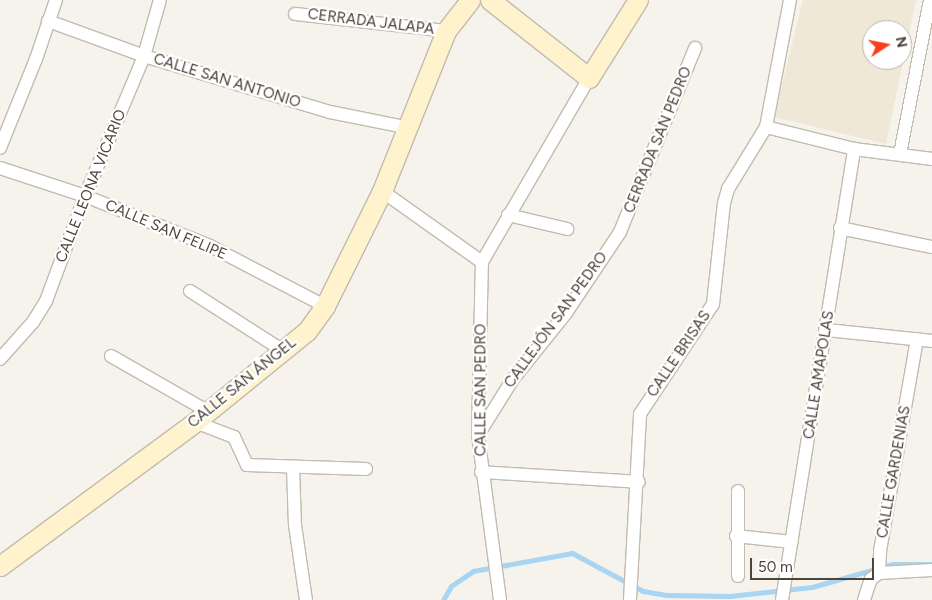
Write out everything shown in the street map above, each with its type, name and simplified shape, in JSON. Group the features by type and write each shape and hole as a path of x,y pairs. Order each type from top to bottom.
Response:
{"street":[{"path":"0,148 56,0"},
{"name":"CALLE LEONA VICARIO","path":"0,359 33,322 46,301 85,196 144,56 160,0"},
{"name":"CALLE SAN ÁNGEL","path":"0,566 285,352 307,331 325,306 382,191 410,128 446,31 470,0"},
{"path":"490,0 589,78"},
{"name":"CALLE SAN PEDRO","path":"500,600 481,472 478,435 482,262 589,78 638,0"},
{"name":"CALLE BRISAS","path":"630,598 639,482 640,414 713,304 724,203 728,189 766,127 790,0"},
{"path":"900,154 930,0"},
{"name":"CERRADA JALAPA","path":"295,14 446,31"},
{"name":"CALLE SAN ANTONIO","path":"48,21 144,56 330,112 410,128"},
{"name":"CERRADA SAN PEDRO","path":"620,232 695,48"},
{"path":"766,127 854,149 932,159"},
{"name":"CALLE AMAPOLAS","path":"782,600 827,330 840,228 854,149"},
{"name":"CALLE SAN FELIPE","path":"0,168 85,196 210,246 325,306"},
{"path":"382,191 482,262"},
{"path":"508,216 567,229"},
{"path":"840,228 932,247"},
{"name":"CALLEJÓN SAN PEDRO","path":"478,435 512,379 566,313 620,232"},
{"path":"190,291 285,352"},
{"path":"827,330 932,341"},
{"name":"CALLE GARDENIAS","path":"879,572 880,556 917,339"},
{"path":"111,356 234,437 247,465 366,469"},
{"path":"293,468 295,525 306,600"},
{"path":"481,472 639,482"},
{"path":"738,491 736,536 738,576"},
{"path":"736,536 792,542"},
{"path":"864,600 871,579 879,572 932,570"}],"shaded area":[{"path":"803,0 916,0 912,20 862,20 862,70 901,70 886,144 774,117"}],"waterway":[{"path":"443,600 451,586 473,571 572,553 643,591 665,595 730,596 812,587 893,564 932,564"}]}
